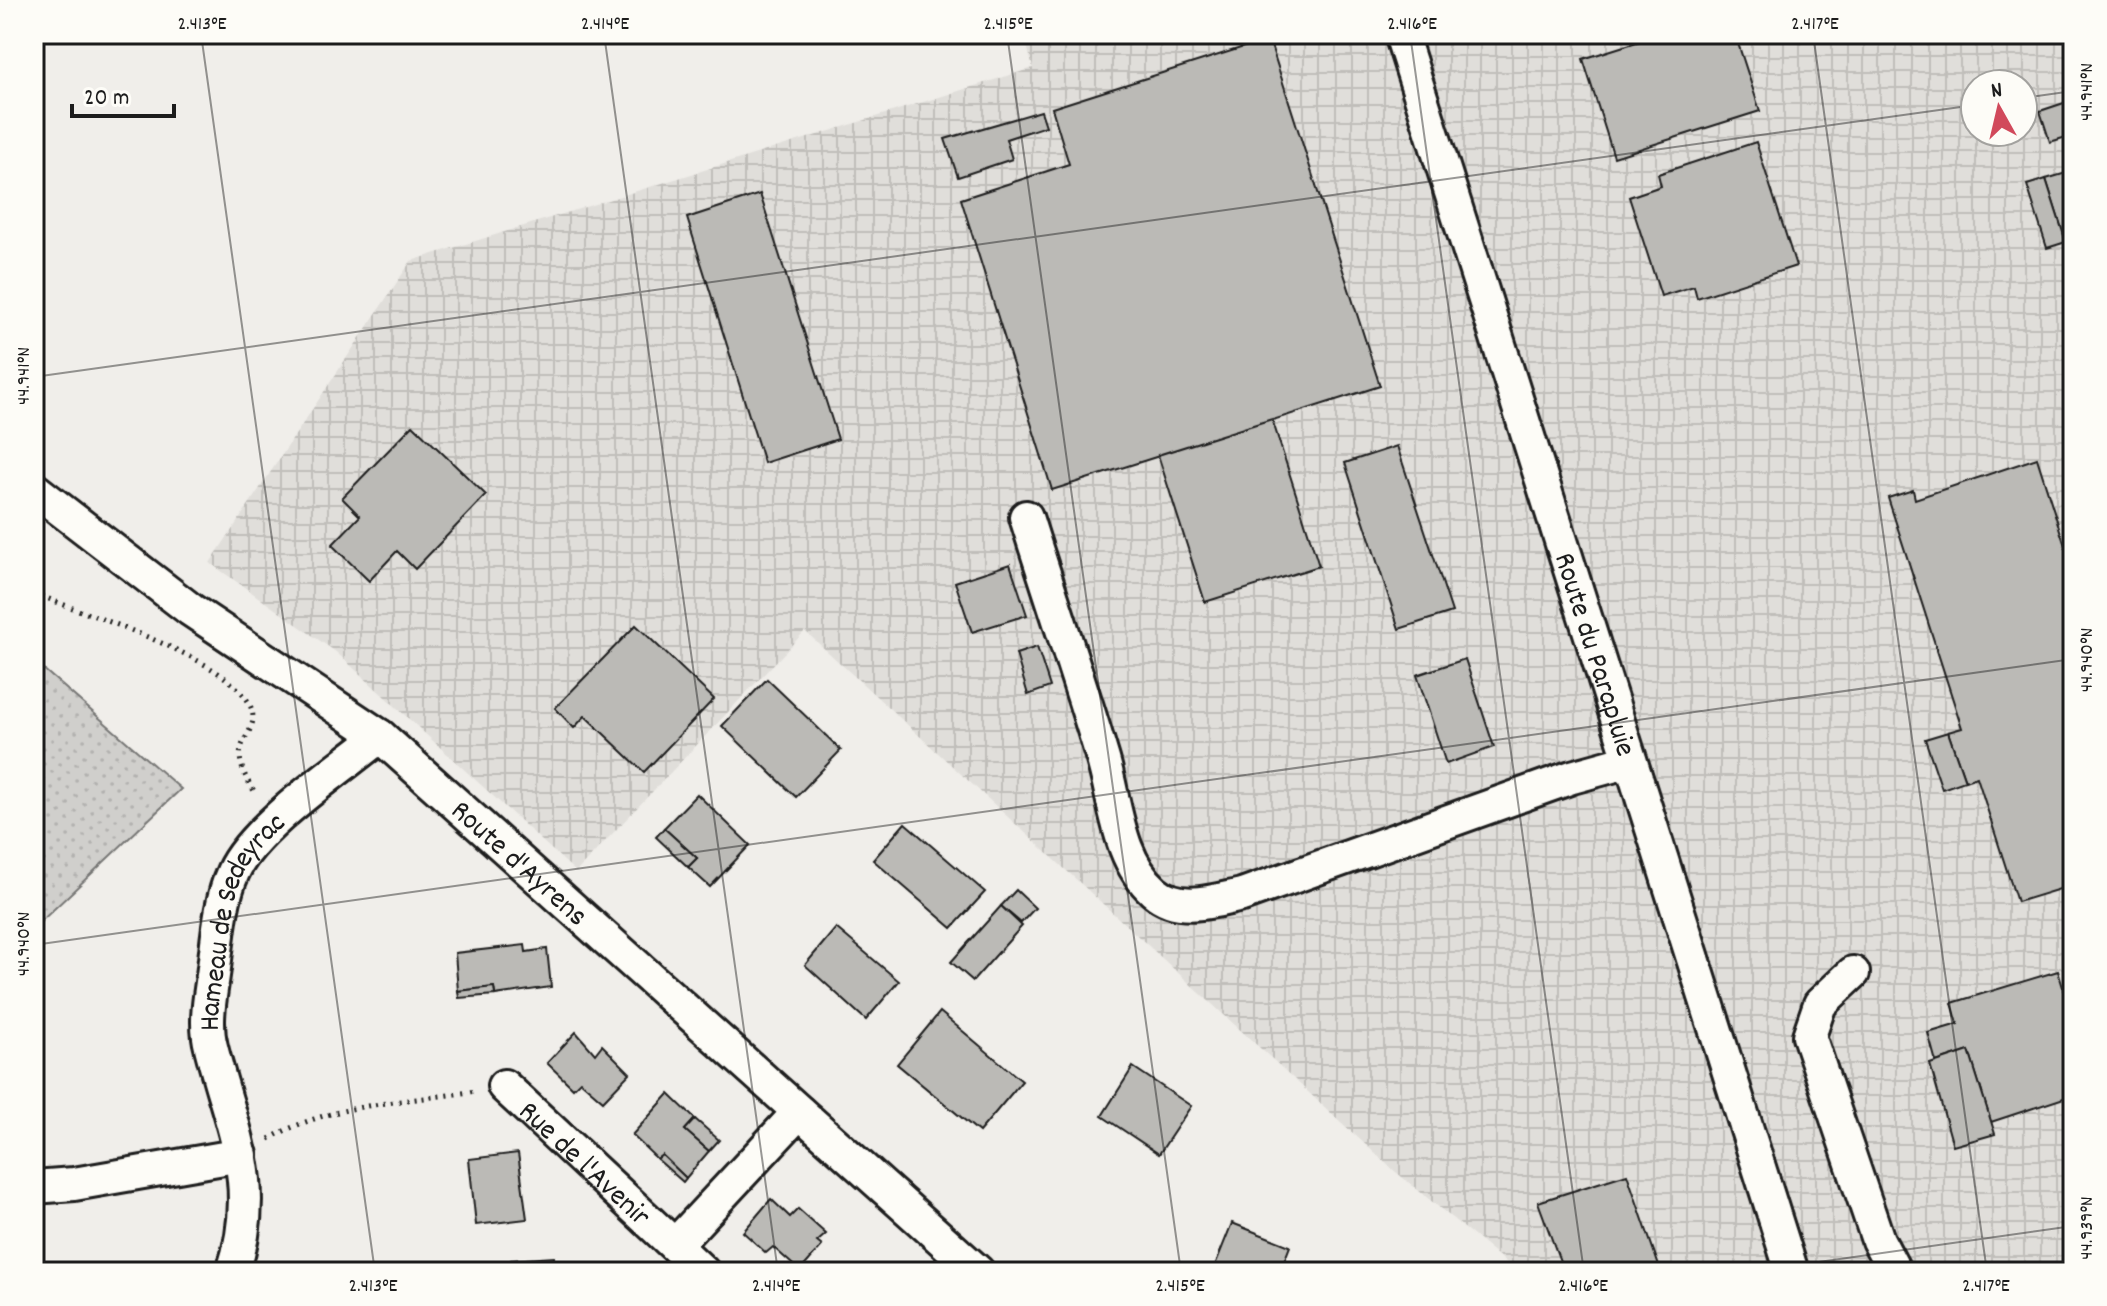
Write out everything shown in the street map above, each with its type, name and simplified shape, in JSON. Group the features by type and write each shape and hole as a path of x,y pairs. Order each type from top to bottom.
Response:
{"street":[{"name":"Route du Parapluie","path":"1401,34 1792,1272"},
{"name":"Route d'Ayrens","path":"34,489 191,610 380,736 978,1272"},
{"path":"1026,517 1104,761 1122,836 1133,864 1156,893 1195,906 1242,895 1557,783 1630,761"},
{"name":"Hameau de Sedeyrac","path":"233,1272 245,1237 248,1198 241,1155 210,1043 208,1018 220,923 233,872 256,839 380,736"},
{"path":"1853,973 1820,1004 1809,1036 1878,1240 1895,1272"},
{"name":"Rue de l'Avenir","path":"504,1086 698,1270"},
{"path":"675,1245 799,1112"},
{"path":"34,1187 74,1184 241,1155"}],"path":[{"path":"34,593 185,653 241,690 251,708 253,722 238,752 241,772 277,821"},
{"path":"241,1155 321,1116 370,1104 504,1086"}],"shaded area":[{"path":"1024,34 2073,34 2073,1272 1518,1272 1391,1168 805,631 576,872 336,652 210,563 411,261 1033,68"},
{"path":"34,661 181,789 34,928"}],"building":[{"path":"1662,34 1735,34 1760,111 1614,157 1583,59"},
{"path":"1269,39 1380,386 1052,490 961,199 1069,164 1052,108"},
{"path":"2073,100 2073,135 2050,142 2040,111"},
{"path":"1041,111 1046,126 1006,139 1012,159 958,177 945,139"},
{"path":"1756,142 1796,266 1697,298 1694,286 1661,296 1629,197 1661,186 1658,174"},
{"path":"2073,171 2073,240 2066,242 2046,179"},
{"path":"2046,179 2066,242 2047,248 2027,185"},
{"path":"760,194 838,439 764,463 687,218"},
{"path":"1272,419 1319,566 1205,602 1158,455"},
{"path":"413,425 486,495 415,569 397,551 369,581 332,545 360,516 342,498"},
{"path":"1397,446 1452,612 1399,629 1345,463"},
{"path":"2037,458 2073,571 2073,885 2017,902 1977,777 1965,781 1948,732 1962,728 1888,498 1913,490 1915,499"},
{"path":"1010,564 1027,615 972,632 955,582"},
{"path":"636,625 714,699 644,772 585,716 574,728 555,708"},
{"path":"1037,647 1050,687 1028,695 1016,654"},
{"path":"1465,659 1494,747 1446,764 1417,675"},
{"path":"767,679 841,750 796,797 722,726"},
{"path":"1948,732 1965,781 1942,789 1925,739"},
{"path":"697,794 750,845 710,887 688,867 697,858 664,828"},
{"path":"905,823 985,892 952,928 873,860"},
{"path":"664,828 697,858 688,867 656,837"},
{"path":"1016,890 1035,908 1021,923 1001,906"},
{"path":"1001,906 1022,926 973,981 951,962"},
{"path":"836,928 899,981 866,1020 805,965"},
{"path":"525,945 526,952 547,949 551,987 495,995 494,987 458,991 455,953"},
{"path":"2058,971 2073,1020 2073,1095 1991,1122 1969,1051 1936,1062 1928,1033 1958,1024 1952,1003"},
{"path":"494,987 495,995 459,998 458,991"},
{"path":"940,1012 1022,1081 979,1132 897,1064"},
{"path":"576,1032 595,1054 602,1045 630,1073 603,1101 580,1081 573,1088 547,1063"},
{"path":"1969,1051 1995,1134 1953,1146 1930,1064"},
{"path":"1133,1067 1191,1106 1159,1154 1102,1116"},
{"path":"669,1094 695,1119 685,1130 709,1151 686,1178 662,1155 657,1159 632,1135"},
{"path":"695,1119 719,1140 709,1151 685,1130"},
{"path":"518,1153 527,1219 476,1225 469,1159"},
{"path":"662,1155 686,1178 683,1182 657,1159"},
{"path":"1627,1174 1661,1272 1597,1272 1595,1267 1564,1272 1538,1202"},
{"path":"771,1199 790,1217 798,1209 826,1234 817,1242 822,1246 800,1271 773,1247 766,1253 743,1232"},
{"path":"1232,1223 1290,1246 1280,1272 1224,1272 1214,1268"},
{"path":"554,1257 555,1272 512,1272 511,1260"}]}
